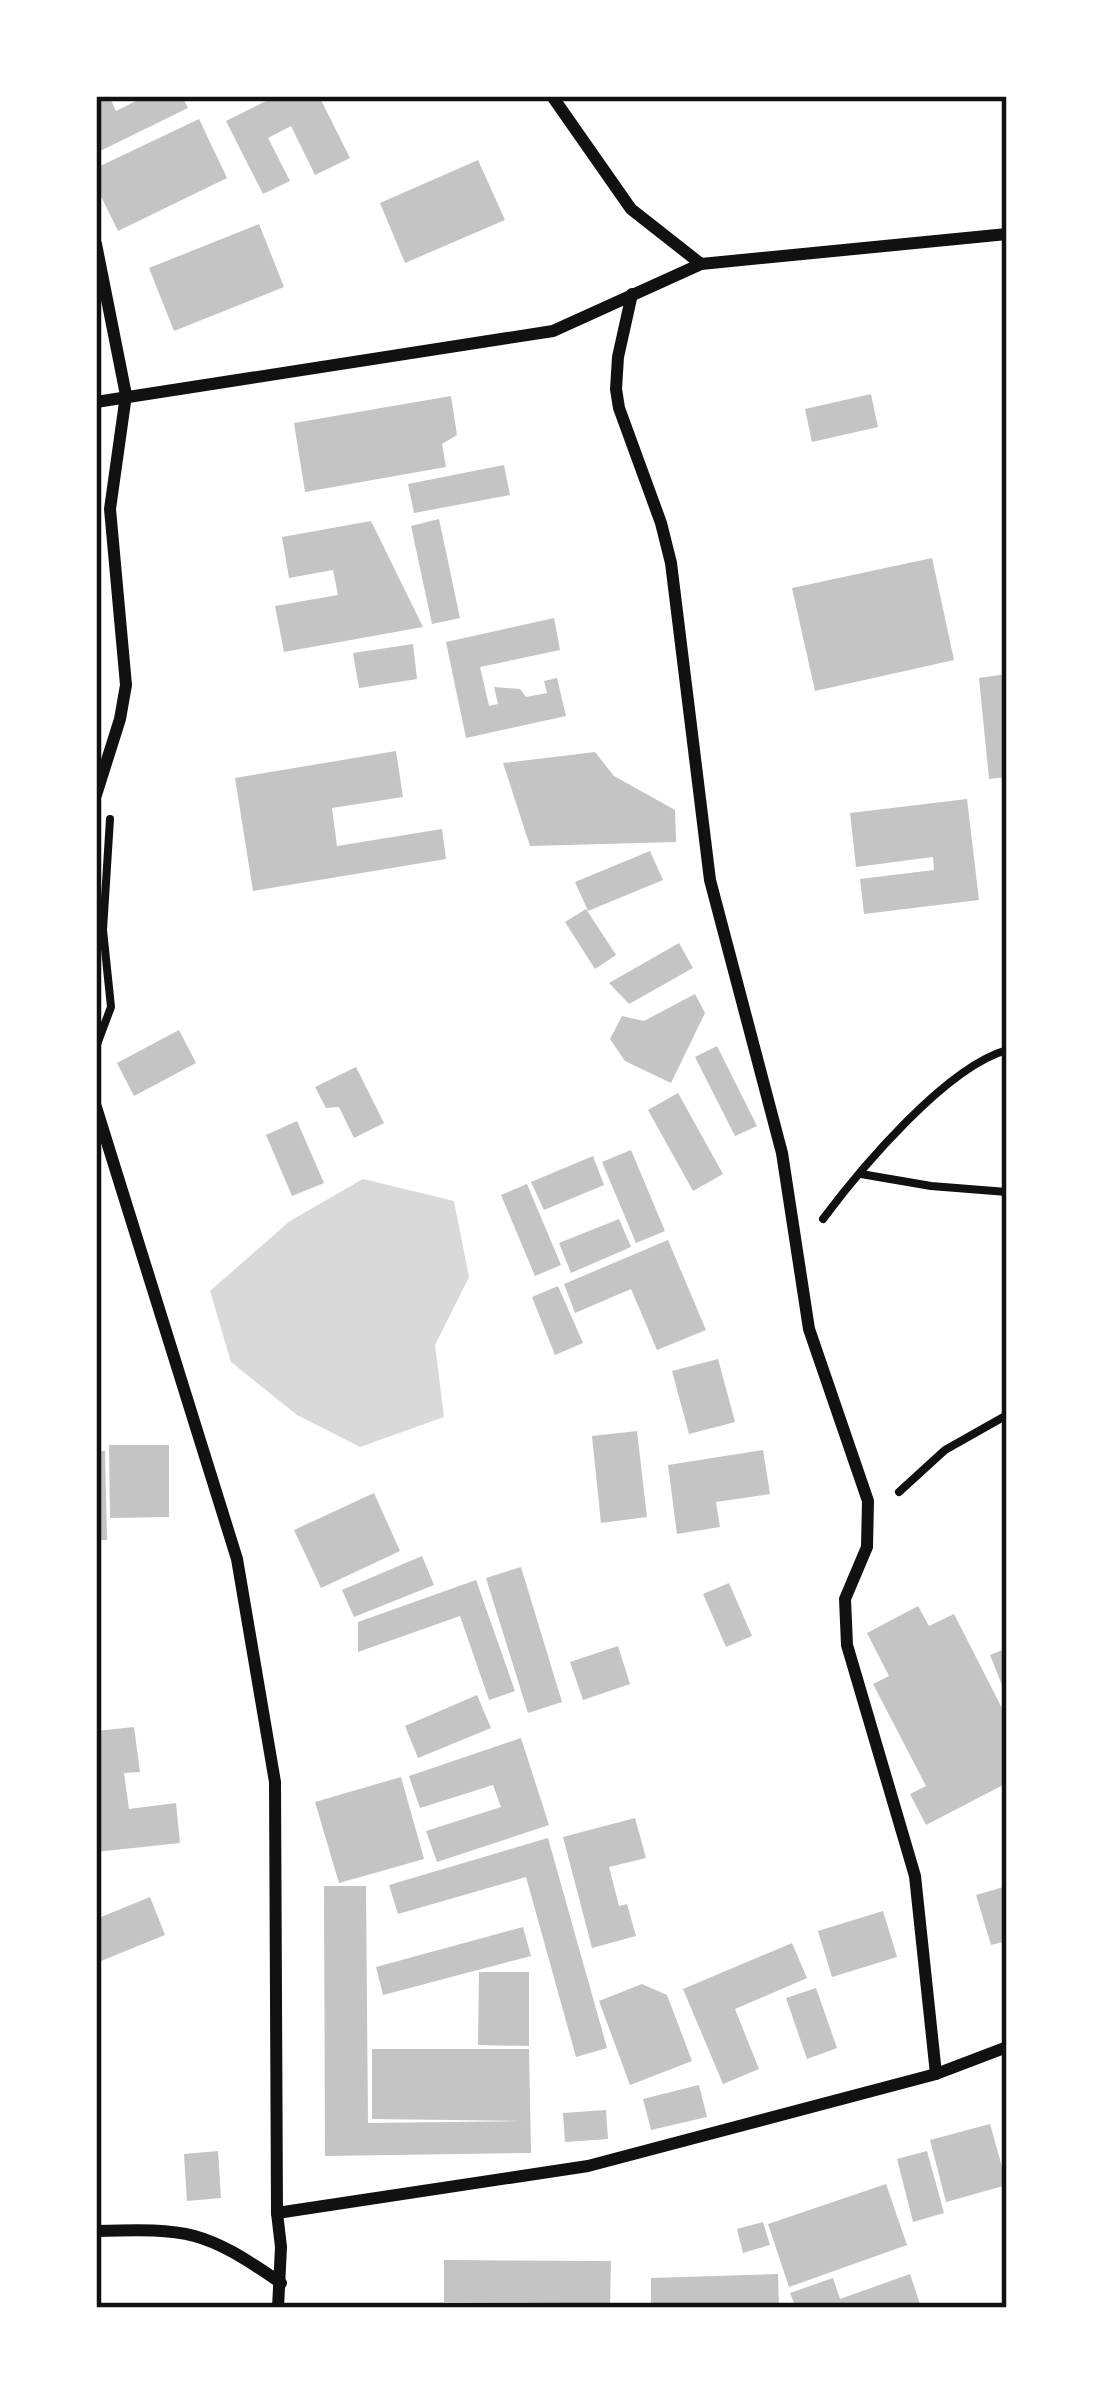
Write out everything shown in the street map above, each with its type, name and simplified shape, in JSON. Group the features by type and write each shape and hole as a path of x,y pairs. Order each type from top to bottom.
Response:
{"street":[{"path":"552,96 632,209 701,264"},
{"path":"96,402 553,331 701,264 1007,234"},
{"path":"96,244 126,395 110,509 126,685 96,795"},
{"path":"632,294 618,357 619,408 661,523 670,563 710,880 782,1153 809,1329 868,1501 867,1547 845,1599 847,1645 915,1876 936,2074"},
{"path":"96,1107 237,1558 272,1760 277,1838 278,2308"},
{"path":"277,2212 588,2166 936,2074 1007,2047"},
{"path":"96,2231 191,2232 228,2246 281,2283"}],"path":[{"path":"96,1047 111,1007 103,930 109,758"},
{"path":"797,1254 860,1173 914,1114 988,1055 1007,1050"},
{"path":"860,1173 931,1186 1007,1192"},
{"path":"868,1514 945,1450 1007,1414"}],"shaded area":[{"path":"363,1179 454,1201 469,1277 435,1345 444,1417 360,1447 297,1415 231,1362 210,1291 290,1221"}],"building":[{"path":"96,96 109,96 116,111 146,96 182,96 188,108 96,153"},
{"path":"276,96 319,96 350,158 315,175 291,126 268,138 290,181 263,194 226,121"},
{"path":"199,119 227,178 118,231 96,186 96,168"},
{"path":"478,160 505,220 405,263 380,203"},
{"path":"259,224 284,287 174,331 149,268"},
{"path":"871,394 878,427 812,442 805,409"},
{"path":"451,396 457,435 442,444 446,467 305,492 294,423"},
{"path":"504,465 510,495 414,513 408,484"},
{"path":"439,519 460,618 432,624 411,526"},
{"path":"371,521 423,627 284,652 275,606 338,595 333,570 289,578 282,537"},
{"path":"932,558 954,660 815,691 792,588"},
{"path":"554,618 560,650 480,667 489,706 498,704 494,687 520,689 526,697 547,693 544,681 557,678 566,716 466,738 446,642"},
{"path":"413,644 417,679 359,688 353,653"},
{"path":"1007,674 1007,777 989,779 979,678"},
{"path":"396,751 403,797 332,808 337,846 442,829 446,859 253,891 235,778"},
{"path":"595,752 614,776 675,810 676,842 530,846 503,763"},
{"path":"967,799 979,900 864,914 860,879 934,870 933,857 856,867 850,813"},
{"path":"650,851 663,880 588,911 575,882"},
{"path":"586,909 616,955 595,969 565,922"},
{"path":"679,943 693,968 629,1004 609,983"},
{"path":"695,994 705,1013 671,1083 625,1061 610,1039 622,1016 644,1021"},
{"path":"179,1030 196,1063 134,1096 117,1063"},
{"path":"717,1046 757,1126 735,1136 695,1057"},
{"path":"356,1067 384,1123 354,1138 339,1107 326,1108 315,1087"},
{"path":"678,1093 723,1174 693,1191 648,1110"},
{"path":"297,1121 324,1183 292,1196 266,1135"},
{"path":"631,1150 665,1231 636,1243 602,1162"},
{"path":"593,1156 604,1185 544,1210 531,1182"},
{"path":"527,1184 561,1265 535,1276 501,1195"},
{"path":"619,1219 631,1247 571,1273 559,1243"},
{"path":"668,1240 706,1330 657,1350 631,1289 575,1313 564,1284"},
{"path":"558,1286 583,1343 555,1355 532,1297"},
{"path":"718,1359 735,1422 689,1434 672,1371"},
{"path":"637,1431 647,1517 601,1523 592,1436"},
{"path":"109,1445 169,1445 169,1517 110,1518"},
{"path":"763,1450 770,1494 716,1502 720,1527 677,1534 668,1465"},
{"path":"96,1451 105,1451 107,1540 96,1540"},
{"path":"374,1493 400,1551 321,1588 294,1530"},
{"path":"422,1556 434,1585 354,1617 342,1590"},
{"path":"521,1567 562,1702 528,1713 486,1578"},
{"path":"476,1580 515,1691 489,1700 460,1616 358,1652 358,1622"},
{"path":"729,1583 752,1636 726,1647 703,1594"},
{"path":"918,1606 929,1626 954,1614 1007,1718 1007,1783 926,1825 910,1794 926,1786 873,1684 889,1676 867,1633"},
{"path":"618,1646 630,1684 583,1700 570,1662"},
{"path":"1007,1648 1007,1683 1002,1685 990,1655"},
{"path":"477,1695 491,1728 418,1758 405,1726"},
{"path":"134,1727 140,1772 124,1773 129,1809 176,1803 180,1843 96,1852 96,1731"},
{"path":"521,1738 549,1825 437,1862 426,1831 501,1807 493,1785 420,1808 409,1776"},
{"path":"401,1777 424,1859 339,1883 315,1802"},
{"path":"635,1818 646,1858 609,1867 619,1906 627,1904 636,1936 592,1948 563,1837"},
{"path":"548,1838 607,2048 576,2057 526,1877 398,1914 389,1885"},
{"path":"324,1886 366,1886 368,2123 524,2121 372,2119 372,2049 529,2049 531,2153 325,2156"},
{"path":"1007,1886 1007,1941 991,1945 976,1895"},
{"path":"150,1897 165,1935 101,1961 96,1919"},
{"path":"883,1911 897,1957 832,1977 818,1931"},
{"path":"523,1927 531,1956 383,1995 376,1967"},
{"path":"792,1943 807,1978 735,2009 759,2069 723,2084 683,1989"},
{"path":"479,1972 529,1972 529,2046 478,2045"},
{"path":"642,1984 667,1995 692,2061 630,2085 599,2001"},
{"path":"816,1988 837,2048 807,2059 786,1998"},
{"path":"699,2085 707,2117 651,2130 643,2099"},
{"path":"606,2110 608,2139 565,2142 563,2113"},
{"path":"990,2124 1007,2185 946,2202 930,2140"},
{"path":"218,2151 221,2198 187,2201 184,2154"},
{"path":"927,2151 944,2213 913,2222 897,2159"},
{"path":"886,2184 907,2245 789,2287 768,2224"},
{"path":"763,2222 770,2245 743,2253 737,2229"},
{"path":"444,2260 611,2261 610,2308 444,2302"},
{"path":"778,2274 779,2308 651,2308 651,2278"},
{"path":"910,2274 920,2304 907,2308 796,2308 790,2293 833,2278 840,2299"}]}
